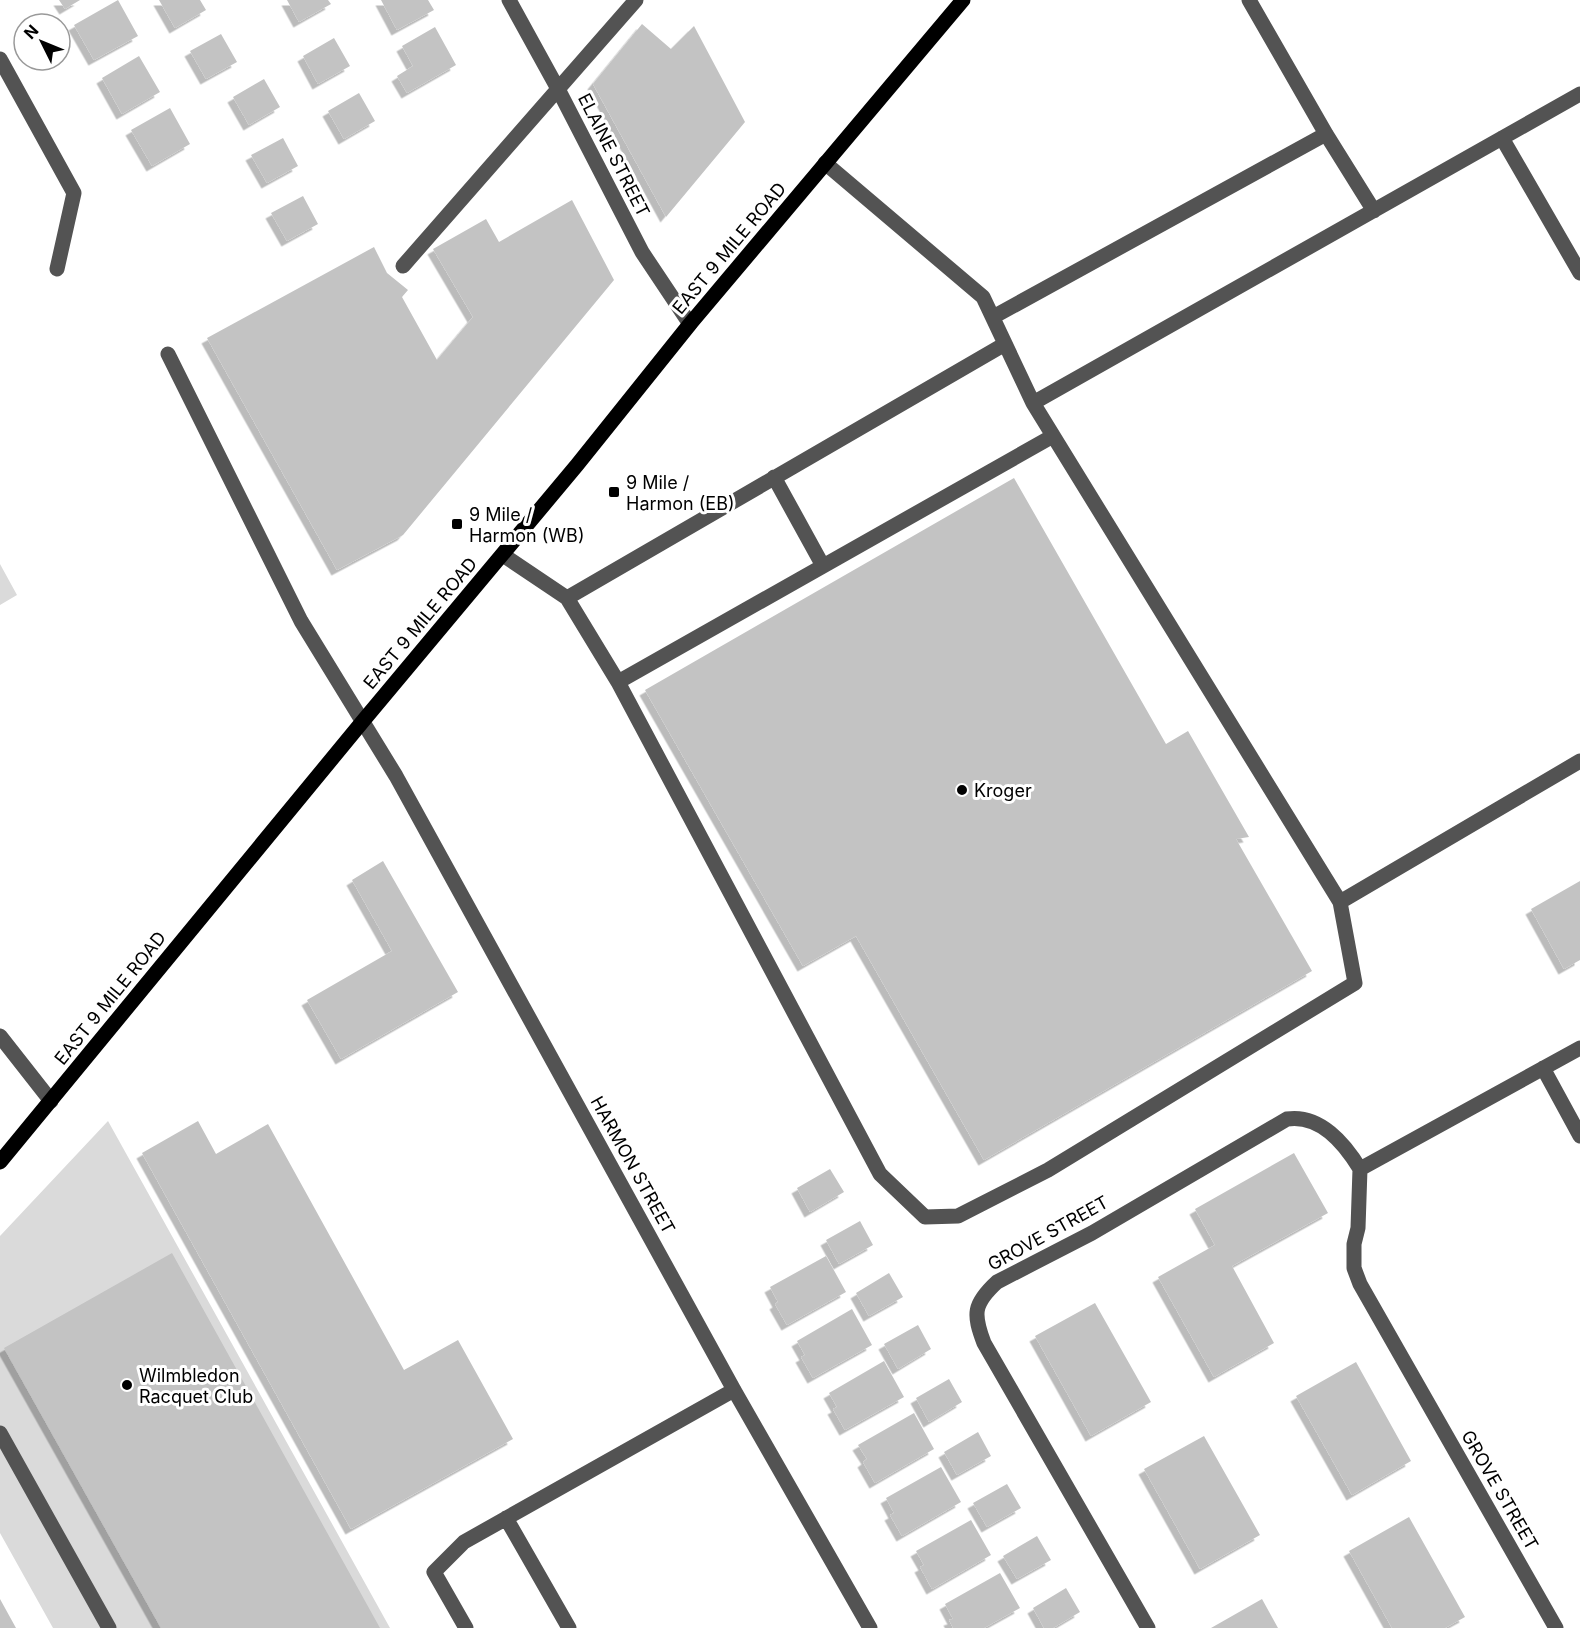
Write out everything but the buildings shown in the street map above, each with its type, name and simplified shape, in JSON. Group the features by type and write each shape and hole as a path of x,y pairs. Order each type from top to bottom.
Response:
{"main road":[{"name":"EAST 9 MILE ROAD","path":"0,1162 363,721 503,555 690,324 963,0"}],"street":[{"name":"ELAINE STREET","path":"509,0 642,252 690,324"},
{"path":"1250,0 1326,134 1374,211"},
{"path":"403,266 558,89 629,3"},
{"path":"0,59 74,193 57,269"},
{"path":"1033,403 1580,94"},
{"path":"993,317 1326,134"},
{"path":"1502,138 1580,273"},
{"path":"503,555 567,598 618,682 879,1174 925,1217 958,1216 1048,1170 1355,984 1340,902 1033,403 983,297 825,163"},
{"path":"567,598 1005,344"},
{"name":"HARMON STREET","path":"168,354 301,621 396,776 734,1390 870,1628"},
{"path":"618,682 1053,436"},
{"path":"774,477 823,566"},
{"path":"1340,902 1580,761"},
{"path":"0,1036 51,1101"},
{"path":"1360,1169 1580,1048"},
{"path":"1543,1068 1580,1136"},
{"name":"GROVE STREET","path":"1148,1628 984,1343 979,1328 977,1308 985,1292 997,1282 1092,1233 1287,1119 1297,1118 1326,1128 1341,1143 1360,1169 1358,1228 1354,1244 1354,1268 1360,1284 1556,1628"},
{"path":"466,1628 434,1572 464,1542 734,1390"},
{"path":"0,1433 109,1628"},
{"path":"506,1518 569,1628"}],"shaded area":[{"path":"0,564 17,595 0,605"},
{"name":"Wilmbledon Racquet Club","path":"108,1121 390,1628 53,1628 0,1533 0,1236"}],"place":[{"name":"9 Mile / Harmon (EB)","path":"614,492"},
{"name":"9 Mile / Harmon (WB)","path":"457,524"},
{"name":"Kroger","path":"962,790"},
{"name":"Wilmbledon Racquet Club","path":"127,1385"}]}
